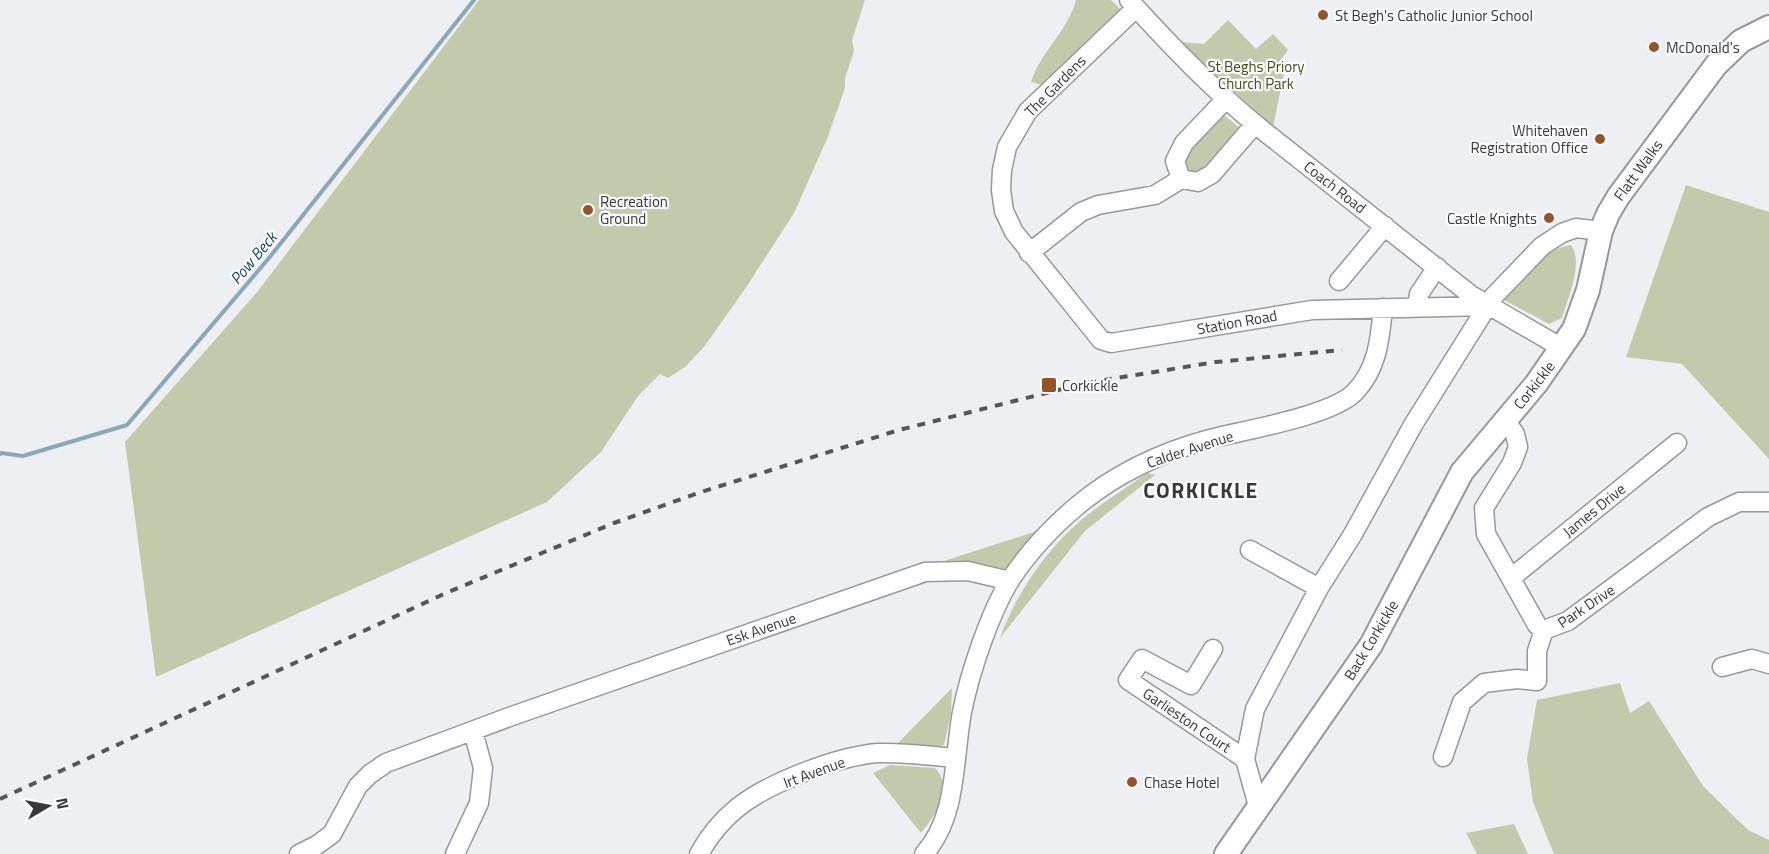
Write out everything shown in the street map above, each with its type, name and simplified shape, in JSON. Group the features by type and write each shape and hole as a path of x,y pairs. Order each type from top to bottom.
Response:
{"main road":[{"name":"Flatt Walks","path":"1562,348 1582,311 1601,231 1618,197 1716,65 1740,41 1769,27"},
{"name":"Corkickle","path":"1506,421 1562,348"},
{"name":"Back Corkickle","path":"1226,854 1371,645 1462,472 1506,421"}],"street":[{"name":"Coach Road","path":"1132,4 1226,99 1255,124 1488,306 1562,348"},
{"name":"The Gardens","path":"1029,253 1014,232 1004,211 1001,190 1007,147 1033,105 1132,4"},
{"path":"1181,180 1175,161 1184,143 1226,99"},
{"path":"1029,253 1081,212 1098,205 1155,195 1181,180 1198,182 1212,174 1255,124"},
{"path":"1339,281 1385,226"},
{"path":"1258,806 1245,759 1255,709 1319,588 1353,534 1413,425 1493,297 1542,246 1562,233 1576,228 1601,231"},
{"name":"Station Road","path":"1029,253 1101,340 1111,344 1312,310 1488,306"},
{"path":"1417,308 1419,294 1437,267"},
{"name":"Calder Avenue","path":"924,854 934,842 945,820 951,798 962,712 972,675 993,617 1010,581 1049,533 1099,488 1161,456 1210,439 1263,427 1316,411 1340,402 1354,393 1375,363 1383,308"},
{"name":"Park Drive","path":"1506,421 1515,434 1518,447 1484,508 1486,534 1537,625 1544,630 1568,621 1708,517 1739,502 1769,502"},
{"name":"James Drive","path":"1511,578 1677,443"},
{"path":"1250,550 1319,588"},
{"name":"Esk Avenue","path":"473,731 925,572 968,571 1010,581"},
{"path":"1443,757 1462,702 1484,683 1517,679 1537,681 1537,651 1544,630"},
{"name":"Garlieston Court","path":"1213,649 1191,686 1142,659 1128,680 1245,759"},
{"path":"1722,667 1752,659 1769,664"},
{"path":"300,854 332,834 358,786 370,774 386,763 473,731 483,768 479,803 455,854"},
{"name":"Irt Avenue","path":"699,854 712,832 737,807 765,790 824,765 878,753 956,758"}],"green space":[{"path":"479,0 865,0 852,40 854,51 845,78 845,88 827,139 794,213 704,347 685,367 668,378 660,374 638,396 601,452 547,502 156,677 125,442 258,291"},
{"path":"1076,0 1111,0 1120,9 1043,85 1031,82 1041,60 1067,22"},
{"name":"St Beghs Priory Church Park","path":"1228,20 1256,49 1273,34 1288,50 1280,61 1285,68 1273,127 1180,42 1204,44"},
{"path":"1224,115 1241,129 1202,174 1184,175 1185,155"},
{"path":"1686,185 1769,212 1769,459 1682,364 1626,357"},
{"path":"1571,245 1575,252 1575,270 1562,318 1549,324 1504,300 1541,259 1560,248"},
{"path":"1147,473 1155,475 1085,531 1000,638 1023,590 1055,546 1088,515"},
{"path":"1040,530 1007,569 979,564 941,562"},
{"path":"1620,683 1630,713 1649,701 1703,786 1748,830 1769,840 1769,854 1554,854 1533,802 1527,759 1537,700"},
{"path":"952,688 951,714 944,745 934,748 898,743"},
{"path":"890,765 935,768 940,776 943,792 937,810 921,833 873,773"},
{"path":"1514,824 1528,854 1477,854 1466,833"}],"waterway":[{"name":"Pow Beck","path":"0,454 23,456 127,425 269,258 474,0"}],"railway":[{"path":"0,799 446,593 614,523 701,492 899,430 1086,383 1216,362 1342,350"}],"place":[{"name":"St Begh's Catholic Junior School","path":"1323,15"},
{"name":"McDonald's","path":"1654,47"},
{"name":"Whitehaven Registration Office","path":"1600,139"},
{"name":"Recreation Ground","path":"588,210"},
{"name":"Castle Knights","path":"1549,218"},
{"name":"Corkickle","path":"1049,385"},
{"name":"Chase Hotel","path":"1132,782"}],"district":[{"name":"CORKICKLE","path":"1201,490"}]}
